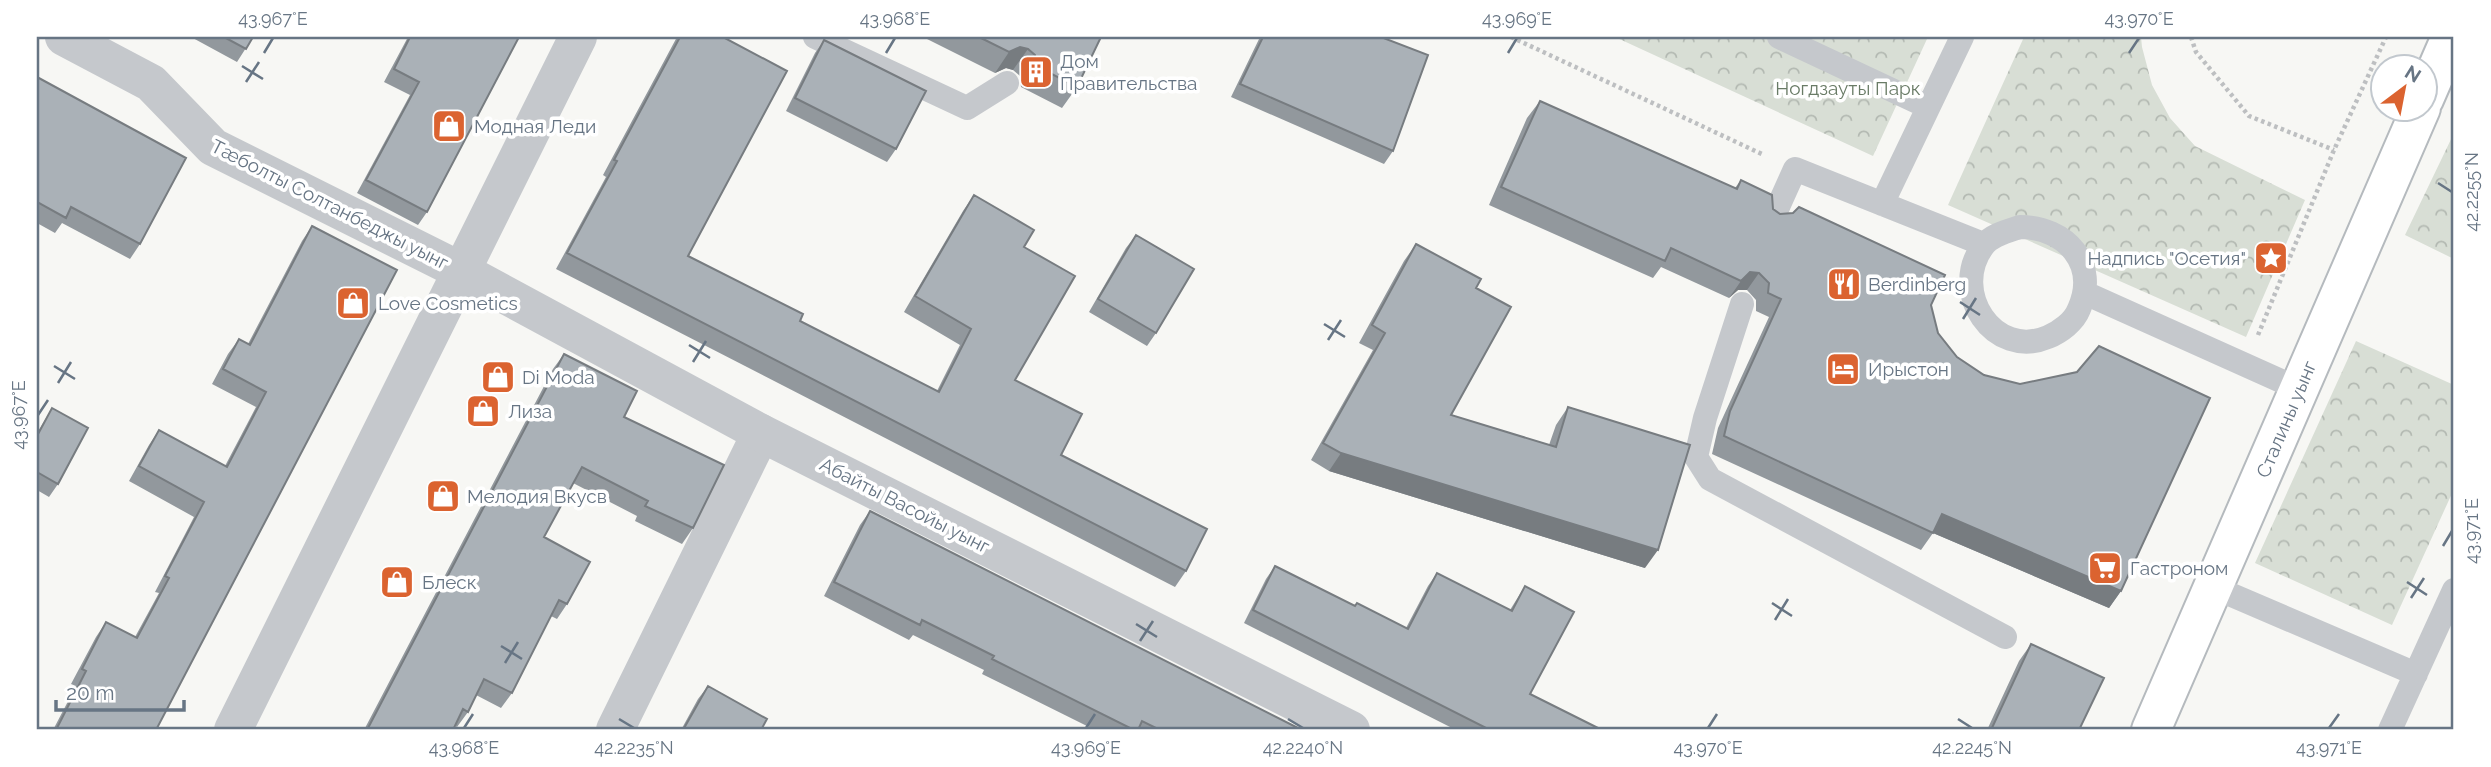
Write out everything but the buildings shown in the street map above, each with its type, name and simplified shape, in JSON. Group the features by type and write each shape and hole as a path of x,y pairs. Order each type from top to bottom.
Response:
{"main road":[{"path":"2438,71 2450,47"},
{"name":"Сталины уынг","path":"2151,730 2415,122"}],"street":[{"name":"Тæболты Солтанбеджы уынг","path":"64,37 151,83 213,147 463,272"},
{"path":"233,730 578,37"},
{"name":"Абайты Васойы уынг","path":"463,272 761,433 1352,730"},
{"path":"615,730 761,433"}],"lane":[{"path":"815,37 967,108 1007,83"},
{"path":"1779,37 1928,107"},
{"path":"1882,204 1962,37"},
{"path":"1773,218 1795,169 1983,244"},
{"path":"2020,227 2036,227 2055,233 2069,243 2080,260 2085,293 2078,312 2060,332 2041,340 2024,342 2005,336 1985,322 1974,306 1971,286 1976,259 1983,244 2001,233 2020,227"},
{"path":"2085,293 2299,390"},
{"path":"1742,304 1705,418 1696,457 1710,478 2005,637"},
{"path":"2213,587 2416,674"},
{"path":"2390,730 2454,590"}],"path":[{"path":"1511,37 1795,169"},
{"path":"2191,37 2196,52 2249,116 2334,150"},
{"path":"2245,365 2334,150 2368,76"}],"green space":[{"name":"Ногдзауты Парк","path":"1615,37 1922,37 1927,39 1873,156"},
{"path":"2024,37 2141,37 2152,85 2170,118 2195,146 2305,200 2246,337 1948,205"},
{"path":"2454,133 2454,259 2405,235"},
{"path":"2356,341 2454,385 2454,489 2392,625 2255,563"}],"place":[{"name":"Дом Правительства","path":"1036,72"},
{"name":"Модная Леди","path":"449,126"},
{"name":"Надпись \"Осетия\"","path":"2271,258"},
{"name":"Berdinberg","path":"1844,284"},
{"name":"Love Cosmetics","path":"353,303"},
{"name":"Ирыстон","path":"1843,369"},
{"name":"Di Moda","path":"498,377"},
{"name":"Лиза","path":"483,411"},
{"name":"Мелодия Вкусв","path":"443,496"},
{"name":"Гастроном","path":"2105,568"},
{"name":"Блеск","path":"397,582"}]}
